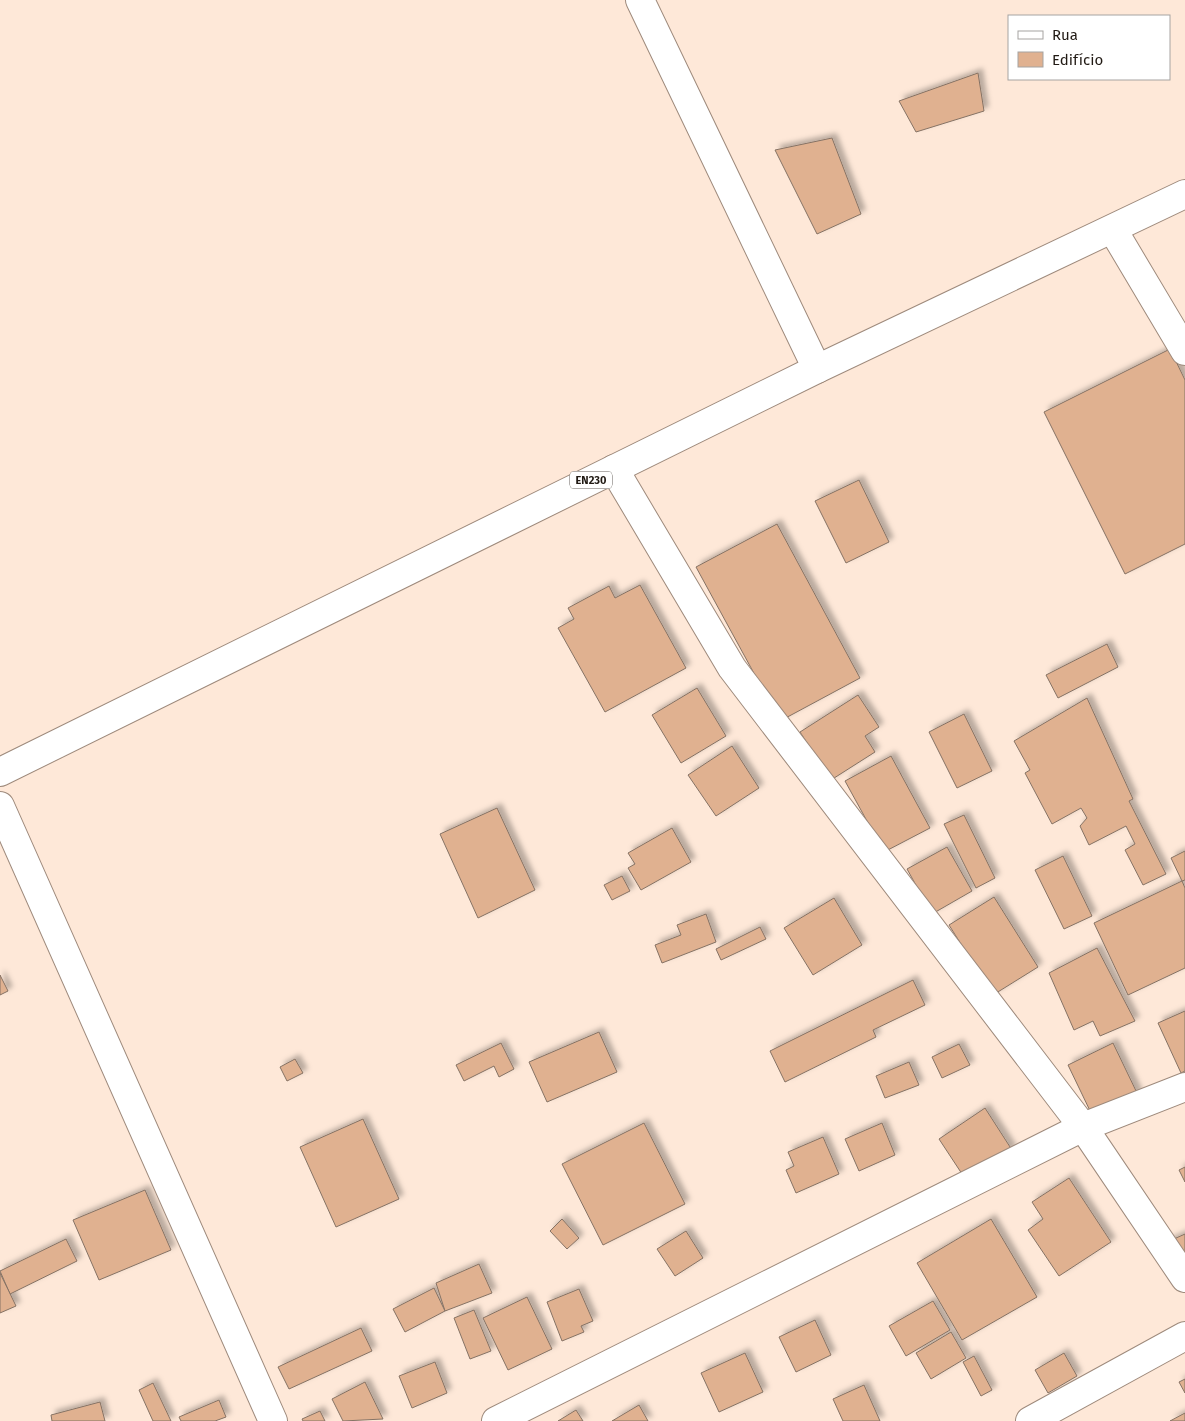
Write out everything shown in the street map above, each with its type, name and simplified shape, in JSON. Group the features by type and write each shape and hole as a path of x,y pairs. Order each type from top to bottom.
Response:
{"street":[{"path":"640,0 817,369"},
{"name":"EN230","path":"0,772 817,369 1185,194"},
{"path":"1112,230 1185,350"},
{"path":"614,469 732,668 1083,1126 1185,1278"},
{"path":"0,806 273,1421"},
{"path":"496,1421 1083,1126 1185,1087"},
{"path":"1030,1421 1185,1336"}],"building":[{"path":"978,73 984,111 916,132 899,101"},
{"path":"832,138 861,214 817,234 775,150"},
{"path":"1170,349 1185,380 1185,544 1125,574 1044,412"},
{"path":"859,480 889,542 846,563 815,501"},
{"path":"777,524 860,678 780,721 696,567"},
{"path":"640,585 686,668 605,712 558,628 574,619 568,608 609,586 615,598"},
{"path":"1107,644 1118,667 1058,698 1046,675"},
{"path":"697,688 726,736 681,763 652,715"},
{"path":"858,695 879,727 865,736 875,752 831,780 800,732"},
{"path":"1087,698 1133,799 1129,801 1166,874 1143,885 1125,850 1135,844 1126,826 1089,845 1080,826 1087,818 1081,808 1052,824 1025,773 1030,770 1014,741"},
{"path":"964,714 992,771 957,788 929,732"},
{"path":"732,746 759,788 716,816 688,775"},
{"path":"891,756 930,828 884,852 845,781"},
{"path":"497,808 535,890 478,918 440,834"},
{"path":"964,815 995,878 976,888 944,824"},
{"path":"672,828 691,862 641,890 628,868 635,864 628,853"},
{"path":"947,847 972,891 932,914 907,869"},
{"path":"1185,851 1185,880 1182,881 1171,858"},
{"path":"1063,856 1092,916 1064,929 1035,870"},
{"path":"622,876 630,891 612,900 604,885"},
{"path":"1182,881 1185,888 1185,968 1128,995 1094,923"},
{"path":"994,897 1038,967 993,995 949,925"},
{"path":"834,898 862,945 813,975 784,928"},
{"path":"706,914 716,942 662,963 655,945 681,935 677,925"},
{"path":"760,927 766,939 721,960 716,949"},
{"path":"1097,948 1135,1021 1100,1036 1093,1021 1074,1030 1049,973"},
{"path":"0,975 8,991 0,995"},
{"path":"913,980 925,1005 873,1030 876,1037 785,1082 770,1051"},
{"path":"1185,1011 1185,1071 1181,1073 1158,1023"},
{"path":"599,1032 617,1072 547,1102 529,1062"},
{"path":"501,1043 514,1069 499,1077 494,1066 464,1081 456,1065"},
{"path":"1113,1043 1138,1095 1093,1117 1068,1065"},
{"path":"959,1044 970,1065 942,1078 932,1057"},
{"path":"295,1059 303,1073 287,1081 280,1067"},
{"path":"909,1062 919,1085 885,1098 876,1076"},
{"path":"985,1108 1012,1150 966,1180 939,1139"},
{"path":"363,1119 399,1199 336,1227 300,1147"},
{"path":"644,1123 685,1204 603,1245 562,1164"},
{"path":"882,1123 895,1155 859,1171 845,1139"},
{"path":"823,1137 839,1174 796,1193 786,1170 794,1166 788,1152"},
{"path":"1185,1167 1185,1182 1179,1170"},
{"path":"1069,1178 1111,1242 1059,1276 1028,1230 1043,1219 1032,1202"},
{"path":"145,1190 171,1250 99,1280 73,1220"},
{"path":"562,1219 579,1238 567,1249 550,1231"},
{"path":"991,1219 1037,1297 962,1340 917,1263"},
{"path":"686,1231 703,1258 675,1276 657,1249"},
{"path":"1185,1234 1185,1253 1172,1259 1165,1243"},
{"path":"66,1239 77,1261 10,1294 0,1271"},
{"path":"479,1264 492,1293 445,1311 436,1283"},
{"path":"0,1273 16,1306 0,1313"},
{"path":"434,1288 445,1311 405,1332 393,1309"},
{"path":"579,1289 593,1321 581,1326 584,1332 562,1341 547,1302"},
{"path":"527,1297 552,1349 508,1370 483,1318"},
{"path":"933,1301 950,1330 906,1356 889,1326"},
{"path":"474,1310 491,1351 470,1359 454,1318"},
{"path":"815,1320 831,1355 796,1372 779,1337"},
{"path":"361,1328 372,1351 289,1389 278,1367"},
{"path":"951,1332 966,1358 931,1379 916,1353"},
{"path":"745,1353 763,1392 719,1412 701,1373"},
{"path":"1064,1353 1077,1376 1048,1393 1035,1370"},
{"path":"974,1356 992,1390 981,1396 963,1362"},
{"path":"435,1362 447,1393 412,1408 399,1376"},
{"path":"1185,1379 1185,1393 1179,1382"},
{"path":"365,1382 383,1419 343,1421 332,1399"},
{"path":"153,1383 171,1421 153,1421 139,1390"},
{"path":"864,1385 880,1421 843,1421 833,1399"},
{"path":"219,1400 226,1417 215,1421 181,1421 179,1417"},
{"path":"100,1402 105,1421 52,1421 51,1415"},
{"path":"639,1405 648,1421 612,1421"},
{"path":"576,1410 583,1421 558,1421"},
{"path":"320,1411 325,1421 303,1421 302,1419"},
{"path":"1185,1413 1185,1421 1170,1421"}]}
